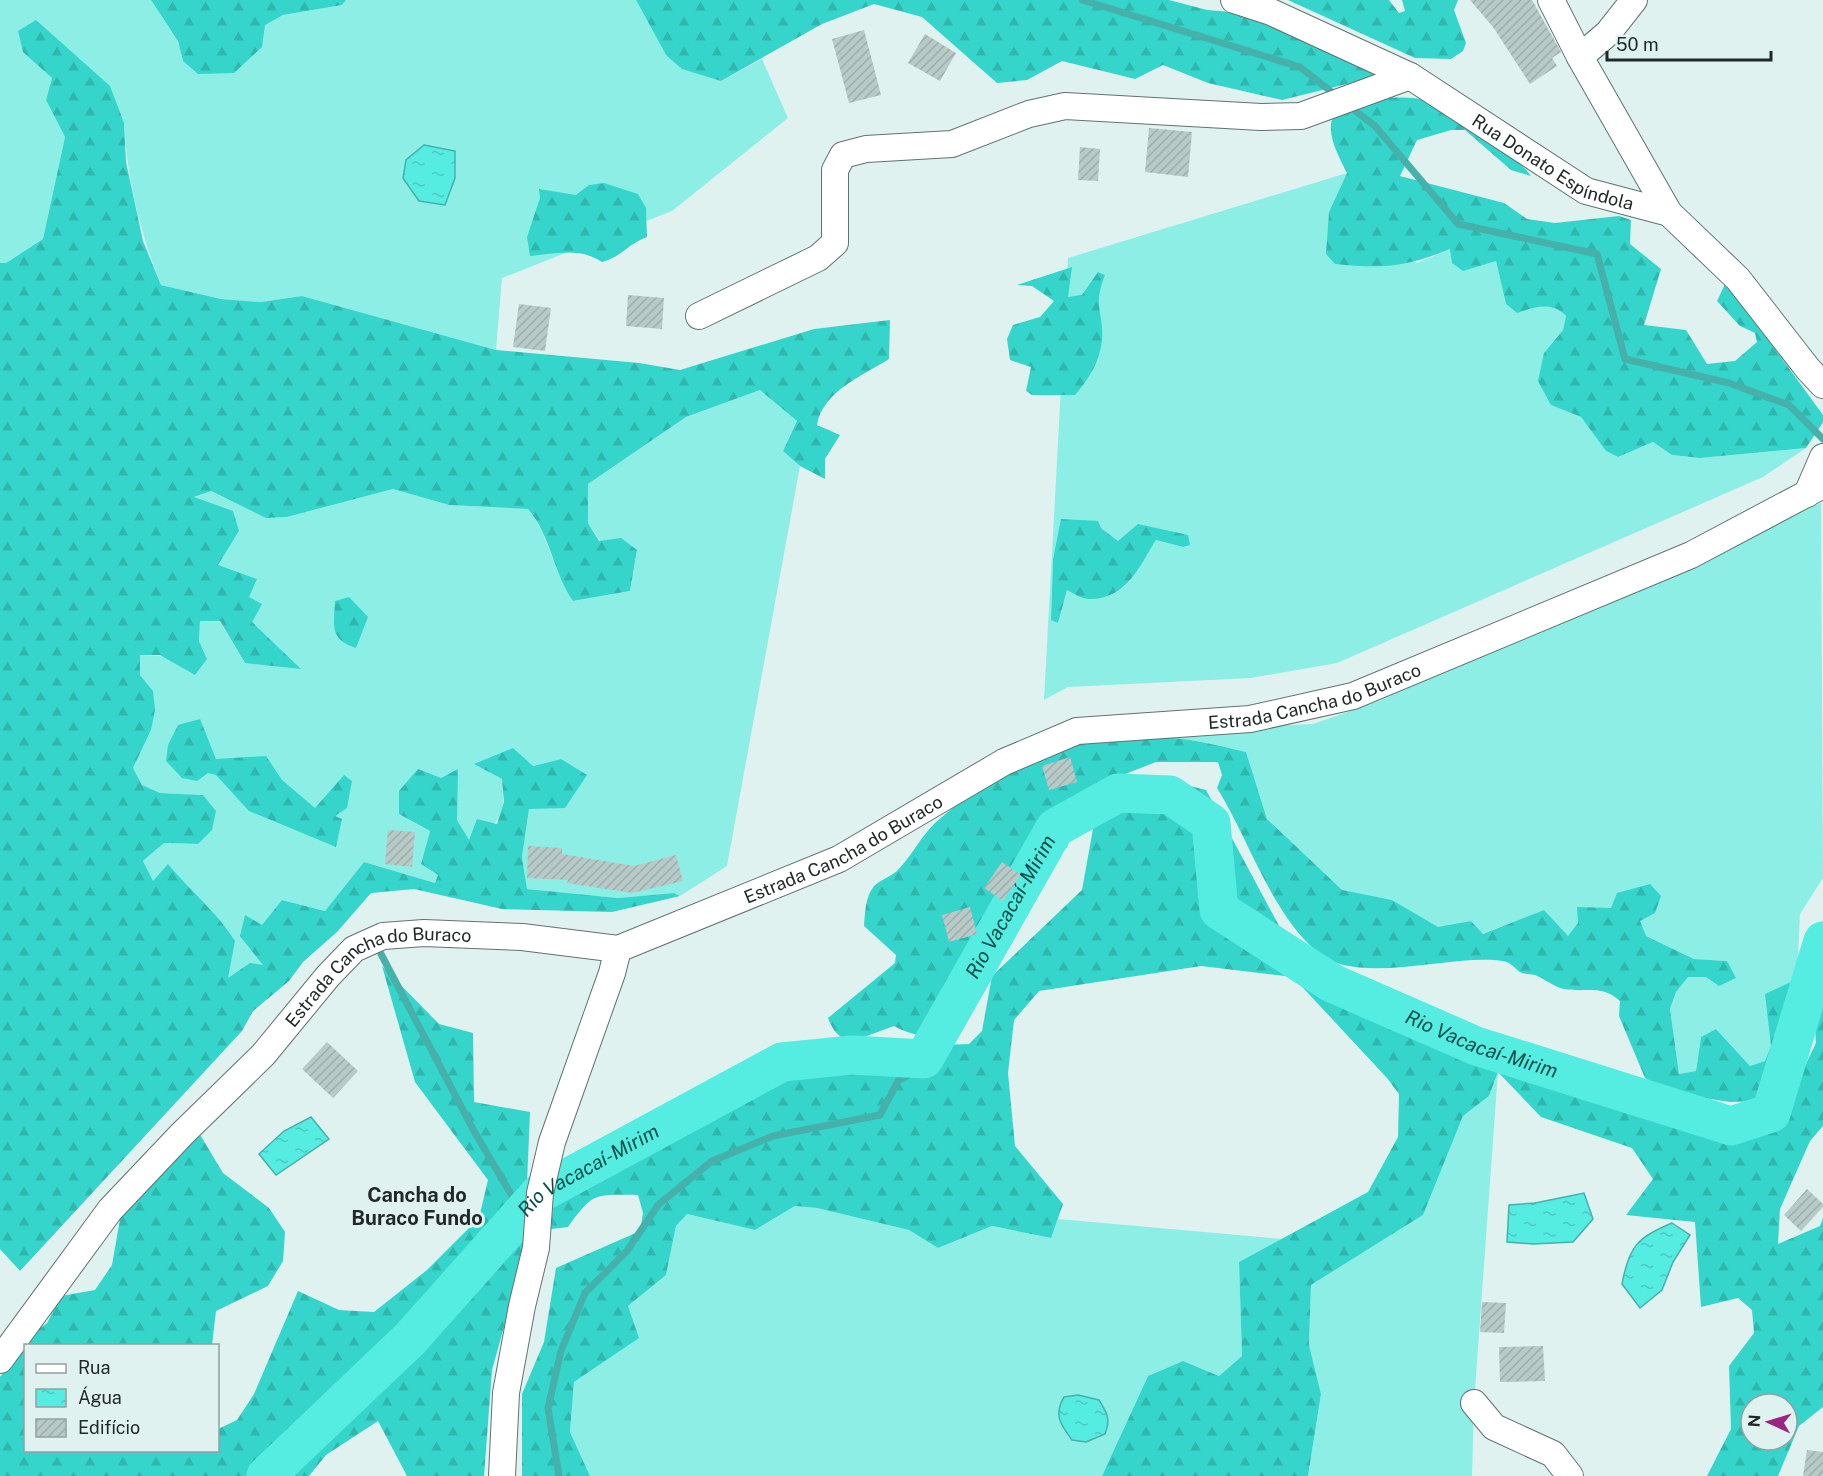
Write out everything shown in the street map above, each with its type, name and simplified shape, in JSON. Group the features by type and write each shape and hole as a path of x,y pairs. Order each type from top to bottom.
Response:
{"street":[{"name":"Rua Donato Espíndola","path":"1234,0 1271,12 1410,76 1586,191 1669,213 1738,279 1823,385"},
{"path":"1551,0 1580,57 1669,213"},
{"path":"1580,57 1608,33 1634,0"},
{"path":"699,316 818,258 835,243 835,170 843,155 866,149 951,144 1029,114 1065,106 1261,117 1301,116 1410,76"},
{"path":"1815,490 1823,457"},
{"name":"Estrada Cancha do Buraco","path":"0,1360 110,1210 182,1134 263,1055 328,976 354,949 382,936 424,933 522,937 618,949 839,859 1004,762 1077,731 1250,719 1353,696 1691,555 1815,490"},
{"path":"502,1476 507,1393 522,1306 536,1248 540,1193 552,1142 612,973 618,949"},
{"path":"1474,1403 1494,1427 1553,1454 1570,1476"}],"shaded area":[{"path":"0,0 151,0 178,41 183,61 283,15 342,5 346,0 636,0 666,55 721,81 762,59 788,118 672,211 502,278 496,350 302,296 261,302 221,299 161,285 136,205 128,164 124,123 18,31 23,51 52,78 46,100 65,137 43,239 6,263 0,263"},
{"path":"1347,173 1329,212 1417,263 1451,249 1496,261 1506,304 1517,312 1543,306 1556,306 1566,316 1563,330 1544,353 1551,405 1581,417 1606,451 1618,457 1653,442 1672,455 1700,458 1806,448 1763,477 1337,663 1251,678 1068,687 1044,700 1068,258","holes":["1062,519 1101,528 1118,541 1188,535 1183,547 1156,540 1131,579 1111,595 1099,598 1067,590 1058,623 1051,619 1053,559"]},
{"path":"760,390 797,421 783,451 800,466 727,866 680,896 674,893 618,898 527,889 522,857 529,809 561,759 533,766 475,764 502,779 503,792 502,810 499,817 495,823 480,834 469,841 457,820 399,814 430,831 421,864 438,875 435,883 364,862 325,911 282,900 264,966 228,978 186,886 169,865 153,882 143,861 164,843 199,844 203,795 160,793 142,785 133,768 151,730 153,691 140,675 140,655 207,659 199,641 200,621 220,622 245,663 252,622 249,597 218,565 239,531 193,498 210,491 267,518 287,517 393,489 449,505 528,509 542,531 561,578 574,601 630,591 637,551 621,539 600,541 588,523 588,484 686,417"},
{"path":"1821,503 1823,878 1800,914 1797,979 1766,994 1771,1046 1766,1061 1750,1066 1716,1029 1701,1037 1696,1071 1679,1074 1670,1009 1676,992 1688,977 1706,977 1727,961 1694,959 1646,936 1639,921 1611,908 1578,923 1568,937 1544,910 1482,934 1471,921 1438,928 1392,900 1342,891 1267,819 1246,752 1181,739 1128,738 1109,734 1313,724 1379,701"},
{"path":"1498,1072 1474,1403 1472,1476 1308,1476 1321,1394 1309,1345 1311,1285 1423,1215 1463,1116 1489,1096"},
{"path":"795,1206 817,1208 909,1230 938,1248 992,1226 1050,1238 1058,1219 1282,1239 1239,1262 1242,1356 1219,1376 1183,1361 1148,1376 1102,1476 590,1476 570,1432 574,1382 638,1338 628,1306 666,1275 676,1226 687,1214 755,1230"}],"green space":[{"path":"151,0 346,0 342,5 283,15 265,25 262,47 234,73 198,74 183,61 178,41"},
{"path":"636,0 1169,0 1207,10 1268,15 1379,76 1282,100 1208,83 1163,65 1135,79 1062,61 1027,80 997,83 922,17 874,4 822,24 721,81 682,69 666,55"},
{"path":"1288,0 1389,0 1399,13 1405,11 1402,0 1458,0 1454,10 1466,43 1463,51 1451,59 1415,58"},
{"path":"36,20 110,86 124,123 126,162 143,241 161,285 221,299 261,302 302,296 496,350 639,363 680,370 814,329 890,320 889,359 845,386 827,403 821,413 817,425 840,435 825,459 825,479 800,466 783,451 797,421 760,390 686,417 588,484 588,523 599,541 621,538 637,550 630,591 573,601 566,590 542,531 528,509 449,505 393,489 287,517 266,518 211,491 194,497 233,511 239,531 218,565 257,579 249,597 262,604 252,622 301,669 245,663 220,621 200,621 199,641 207,659 195,675 160,655 140,655 140,675 153,691 155,710 151,730 133,768 142,785 160,793 203,795 216,811 212,830 198,844 164,843 143,861 153,881 168,864 228,930 235,941 228,978 250,963 263,965 240,936 245,915 262,925 282,900 325,911 364,862 435,883 438,875 421,864 430,831 399,814 399,791 418,769 441,778 458,769 457,820 469,840 477,819 497,824 504,802 502,779 474,764 513,748 533,766 561,759 587,775 565,808 529,809 522,857 527,889 618,898 674,893 680,896 612,912 502,909 414,889 371,893 337,932 303,962 289,981 253,1011 242,1031 20,1271 0,1249 0,263 6,263 43,239 65,137 46,100 52,78 23,52 18,31"},
{"path":"1363,97 1417,98 1442,105 1500,146 1531,176 1511,170 1465,130 1451,130 1417,140 1400,176 1504,203 1527,219 1555,223 1619,216 1631,220 1630,244 1661,269 1644,325 1686,330 1707,364 1735,361 1757,342 1755,333 1740,326 1717,301 1726,282 1823,415 1823,422 1806,448 1700,458 1672,455 1653,442 1618,457 1606,451 1581,417 1551,405 1538,381 1544,353 1563,330 1566,316 1555,308 1549,307 1537,307 1517,313 1506,304 1496,261 1463,271 1452,263 1450,249 1420,260 1394,265 1335,264 1326,254 1329,212 1347,173 1333,142 1331,125 1337,110"},
{"path":"604,183 638,194 646,208 647,237 602,262 594,257 576,253 530,256 527,237 540,198 539,189 576,195 589,185"},
{"path":"1072,267 1068,297 1082,295 1098,272 1105,275 1099,295 1102,340 1099,356 1089,377 1075,395 1032,395 1026,391 1031,367 1010,360 1007,339 1013,325 1040,317 1054,301 1032,286 1017,285"},
{"path":"1061,519 1098,521 1101,528 1118,541 1138,524 1188,535 1190,545 1183,547 1156,540 1130,580 1113,594 1089,599 1067,590 1058,623 1051,620 1053,559"},
{"path":"349,597 368,617 356,648 337,636 334,624 335,601"},
{"path":"200,719 216,759 266,756 282,780 315,808 344,775 352,781 347,808 335,816 342,819 336,847 249,811 216,775 208,773 197,781 182,778 166,761 168,745 178,725"},
{"path":"1109,734 1128,738 1181,739 1246,752 1267,819 1342,890 1392,900 1438,927 1471,921 1483,934 1544,910 1568,936 1578,923 1577,907 1611,908 1617,893 1650,884 1661,896 1655,913 1640,921 1646,936 1694,959 1727,961 1736,978 1719,986 1706,977 1688,977 1676,992 1670,1009 1679,1074 1696,1071 1701,1037 1716,1029 1750,1066 1765,1061 1771,1046 1765,994 1797,979 1792,1017 1777,1069 1756,1101 1730,1102 1671,1093 1645,1078 1619,1016 1620,1001 1606,993 1560,988 1535,975 1522,973 1503,961 1459,961 1383,968 1337,963 1320,954 1288,919 1262,876 1217,788 1222,775 1218,762 1156,762 1120,776 1075,825 1067,847 1038,872 1026,909 981,976 967,1021 960,1028 951,1033 932,1036 912,1033 894,1026 853,1041 837,1034 828,1018 895,963 896,955 864,926 867,900 874,886 897,871 934,824 973,793 994,780 1039,759"},
{"path":"1173,782 1206,790 1285,937 1341,978 1401,997 1449,1034 1490,1032 1610,1084 1760,1127 1781,1116 1816,1043 1812,981 1823,951 1823,1126 1810,1141 1780,1209 1778,1244 1820,1226 1823,1218 1823,1407 1799,1426 1799,1392 1739,1392 1739,1452 1788,1452 1778,1476 1707,1476 1731,1429 1729,1366 1754,1333 1752,1310 1738,1298 1701,1307 1695,1222 1626,1215 1653,1179 1632,1148 1541,1117 1498,1072 1489,1096 1463,1116 1423,1215 1311,1285 1309,1345 1321,1394 1308,1476 1102,1476 1148,1376 1183,1361 1219,1376 1242,1356 1239,1262 1368,1192 1398,1137 1399,1094 1387,1078 1293,977 1201,966 1039,991 1014,1020 1008,1073 1015,1146 1063,1204 1051,1238 992,1226 938,1248 909,1230 817,1208 795,1206 755,1230 687,1214 676,1226 666,1275 628,1306 639,1338 574,1382 570,1432 590,1476 522,1476 522,1394 544,1342 556,1268 640,1231 643,1213 638,1195 604,1196 590,1201 568,1227 551,1229 554,1193 702,1104 837,1049 969,1044 982,1031 992,976 1082,890 1093,829 1120,802"},
{"path":"382,966 439,1024 473,1033 474,1102 530,1112 524,1255 492,1370 484,1476 407,1476 378,1421 326,1455 309,1476 0,1476 0,1377 27,1338 47,1323 61,1296 95,1290 112,1265 123,1202 196,1128 223,1173 269,1208 285,1232 283,1261 268,1286 216,1311 212,1344 24,1344 24,1452 219,1452 219,1429 237,1420 254,1394 298,1291 339,1310 374,1312 427,1270 479,1218 488,1180 415,1082"}],"water":[{"path":"424,145 455,151 455,178 445,205 419,201 403,178 406,160"},
{"path":"311,1117 329,1139 276,1175 259,1154 284,1131"},
{"path":"1584,1193 1593,1219 1573,1242 1533,1244 1507,1242 1509,1205 1535,1203"},
{"path":"1672,1223 1690,1235 1673,1262 1662,1290 1640,1308 1622,1284 1628,1261 1636,1245 1650,1234"},
{"path":"1078,1395 1099,1400 1107,1416 1108,1424 1105,1434 1086,1442 1072,1440 1062,1425 1059,1415 1064,1397"}],"building":[{"path":"1470,0 1532,0 1561,52 1552,58 1557,66 1530,84 1493,27"},
{"path":"864,30 881,95 849,103 832,39"},
{"path":"925,34 956,53 940,81 908,63"},
{"path":"1149,128 1192,132 1188,177 1145,172"},
{"path":"1080,147 1100,149 1098,181 1078,180"},
{"path":"628,295 664,298 662,329 626,326"},
{"path":"519,304 551,308 545,351 513,347"},
{"path":"1070,757 1077,782 1049,790 1042,766"},
{"path":"388,830 415,832 412,867 385,864"},
{"path":"528,846 562,848 562,854 634,866 676,855 683,881 632,893 567,883 568,880 527,878"},
{"path":"1002,862 1021,875 1003,901 984,888"},
{"path":"970,907 977,934 949,942 942,915"},
{"path":"327,1042 358,1071 333,1098 302,1069"},
{"path":"1807,1189 1823,1204 1823,1207 1801,1231 1784,1215"},
{"path":"1482,1302 1506,1303 1504,1333 1480,1332"},
{"path":"1543,1346 1545,1381 1500,1382 1499,1347"},
{"path":"1807,1450 1823,1452 1823,1476 1803,1476"}],"waterway":[{"path":"1082,0 1300,67 1338,97"},
{"path":"1349,106 1375,126 1458,224 1597,254 1625,359 1729,383 1789,405 1823,439"},
{"name":"Rio Vacacaí-Mirim","path":"266,1476 410,1339 540,1193 782,1062 852,1055 924,1059 1055,828 1118,793 1170,795 1211,823 1219,910 1332,983 1476,1046 1731,1126 1771,1113 1823,941"},
{"path":"381,954 474,1131 522,1213"},
{"path":"559,1476 548,1408 561,1351 585,1293 627,1251 658,1205 712,1161 773,1136 880,1115 898,1081 912,1073 924,1059"}],"district":[{"name":"Cancha do Buraco Fundo","path":"417,1206"}]}
